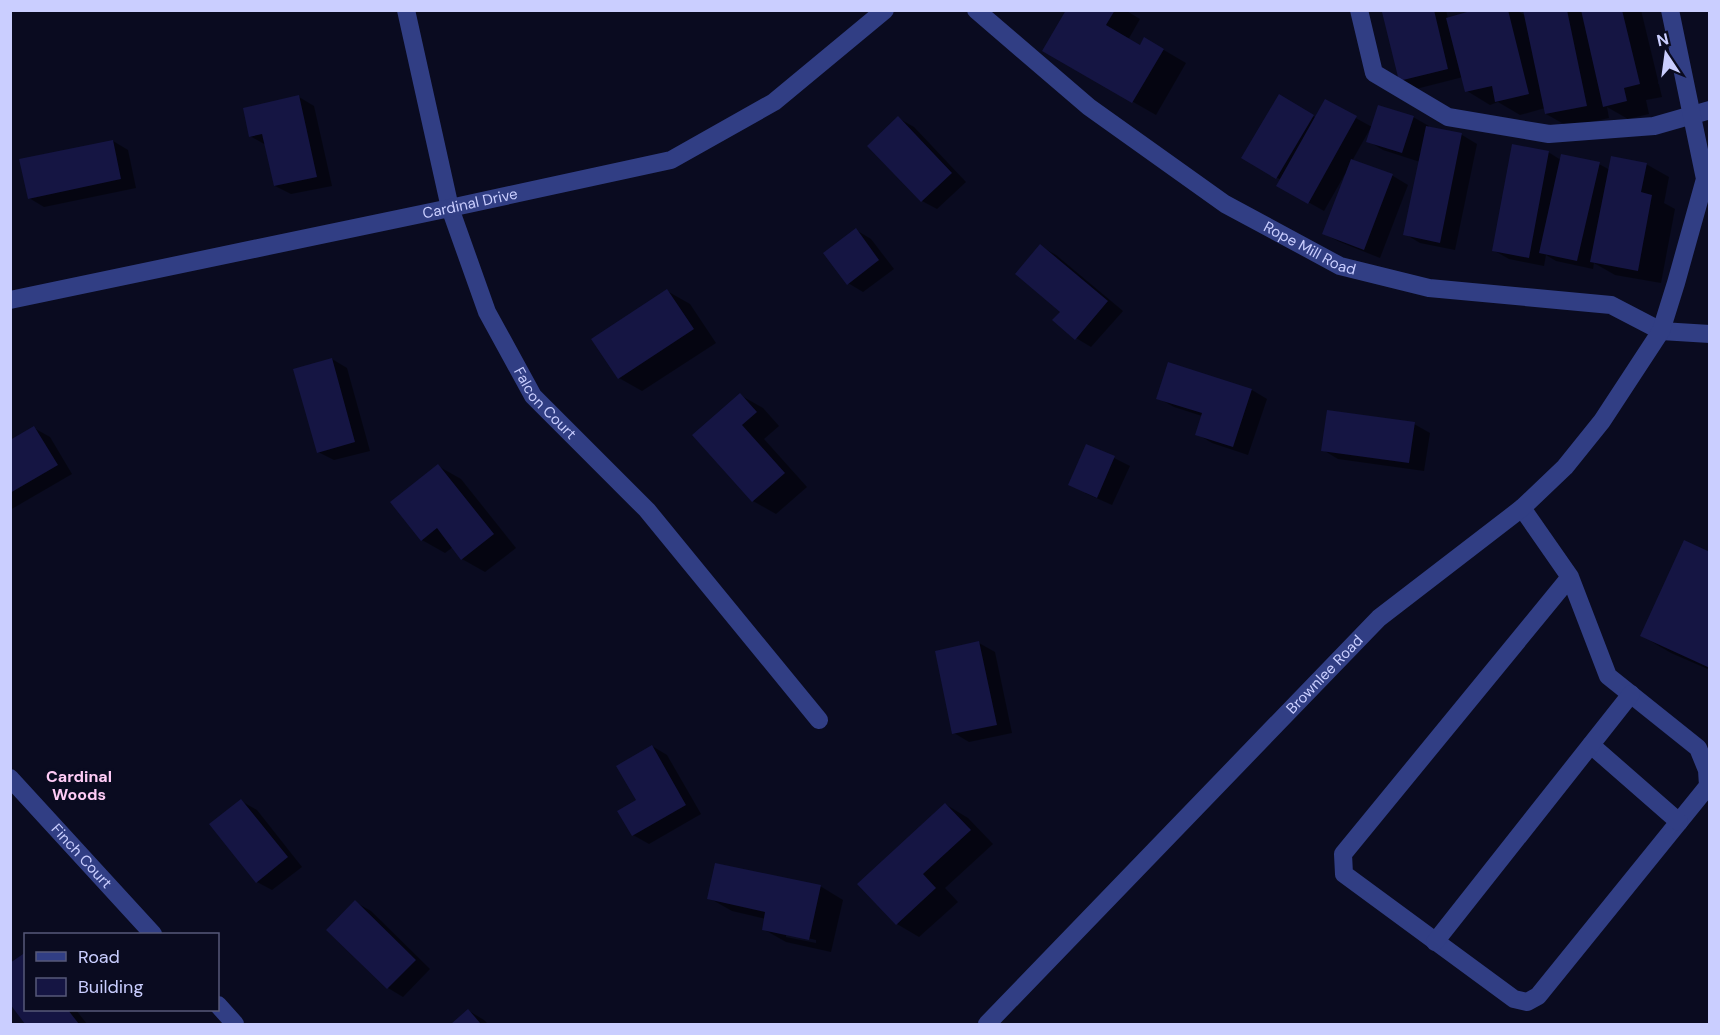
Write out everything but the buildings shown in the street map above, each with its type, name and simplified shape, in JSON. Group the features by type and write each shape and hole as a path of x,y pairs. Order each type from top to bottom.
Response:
{"street":[{"name":"Falcon Court","path":"406,10 450,208 487,312 532,396 647,510 819,720"},
{"name":"Cardinal Drive","path":"10,300 671,160 774,102 885,10"},
{"name":"Rope Mill Road","path":"976,10 1089,107 1225,204 1340,266 1429,288 1611,305 1661,331 1710,334"},
{"path":"1359,10 1374,73 1448,117 1549,134 1654,126 1701,113"},
{"name":"Brownlee Road","path":"987,1024 1379,618 1522,508 1565,467 1602,421 1661,331 1705,179 1701,113 1670,10"},
{"path":"1522,508 1570,577 1608,676 1698,748 1707,770 1708,786 1538,996 1527,1002 1514,999 1344,874 1343,854 1570,577"},
{"path":"1435,942 1631,694"},
{"path":"1590,746 1679,822"},
{"name":"Finch Court","path":"10,778 152,933"},
{"path":"219,1006 235,1024"}],"district":[{"name":"Cardinal Woods","path":"79,785"}]}
